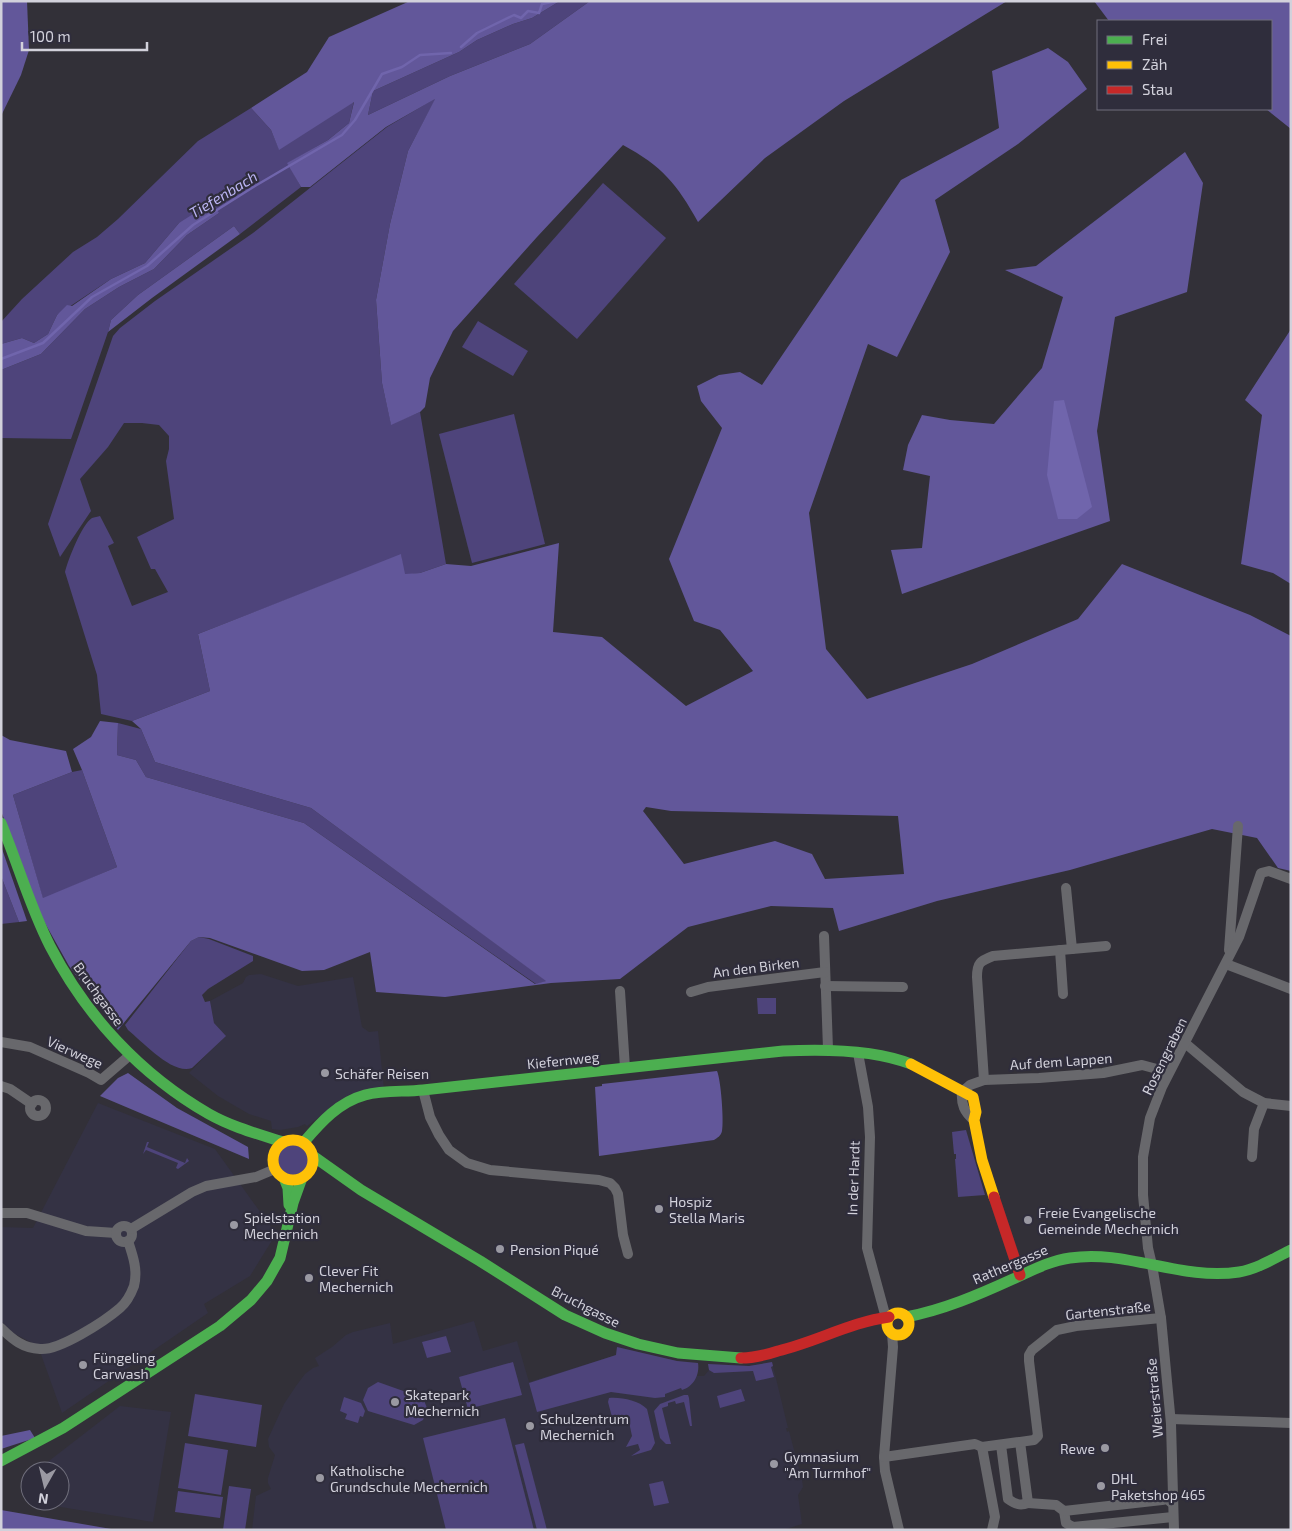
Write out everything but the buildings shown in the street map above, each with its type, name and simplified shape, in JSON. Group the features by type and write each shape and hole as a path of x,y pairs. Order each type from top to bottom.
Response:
{"main road":[{"name":"Bruchgasse","path":"1,823 43,930 62,969 95,1018 130,1055 183,1097 218,1118 240,1128 283,1142"},
{"name":"Kiefernweg","path":"304,1142 316,1127 337,1108 366,1095 782,1051 828,1048 858,1053"},
{"path":"858,1053 887,1057 909,1063 972,1096 976,1112 974,1120 982,1160 1020,1275"},
{"name":"Bruchgasse","path":"240,1128 263,1144 273,1156"},
{"path":"1,1461 63,1428 220,1326 242,1309 264,1287 277,1266 284,1245 295,1192 314,1162 314,1156 308,1146 304,1142 294,1139 283,1142 275,1150 273,1156 275,1169 284,1178 288,1192 289,1218"},
{"name":"Bruchgasse","path":"314,1156 361,1190 480,1260 565,1315 605,1334 638,1344 678,1353 722,1358 752,1358 775,1353 875,1320 889,1323"},
{"name":"Bruchgasse","path":"306,1175 322,1173 361,1190"},
{"path":"284,1178 296,1180 306,1175"},
{"name":"Rathergasse","path":"907,1322 1055,1261 1076,1257 1107,1257 1176,1270 1232,1273 1241,1272 1291,1250"},
{"path":"896,1313 902,1314 907,1322 903,1334 899,1335 889,1323 896,1313"}],"street":[{"name":"Rosengraben","path":"1227,960 1238,826"},
{"name":"Rosengraben","path":"1152,1264 1148,1248 1143,1195 1143,1157 1150,1118 1168,1072 1185,1043 1239,937 1261,873 1269,871 1291,879"},
{"path":"1066,888 1072,949"},
{"path":"824,936 828,1048"},
{"path":"962,1092 970,1085 984,1080 977,977 979,964 984,959 993,956 1106,946"},
{"path":"1060,950 1063,994"},
{"path":"1227,960 1291,989"},
{"name":"An den Birken","path":"691,992 708,987 825,972"},
{"path":"825,986 904,987"},
{"path":"620,991 625,1068"},
{"name":"Vierwege","path":"1,1042 30,1047 101,1080 130,1055"},
{"path":"1185,1043 1243,1092 1264,1103 1291,1106"},
{"name":"In der Hardt","path":"858,1053 868,1106 870,1137 867,1248 889,1323 893,1347 884,1457 885,1471 898,1530"},
{"name":"Auf dem Lappen","path":"984,1080 1103,1073 1142,1065 1168,1072"},
{"path":"1,1086 10,1089 32,1104"},
{"path":"424,1090 430,1117 439,1135 449,1150 467,1163 490,1170 599,1180 610,1183 618,1194 623,1235 628,1254"},
{"path":"1252,1157 1254,1129 1264,1103"},
{"path":"131,1229 192,1192 206,1186 256,1177 275,1169"},
{"path":"1,1213 27,1214 86,1231 116,1233"},
{"path":"128,1241 123,1242 118,1239 116,1233 118,1228 123,1225 131,1229"},
{"path":"128,1241 132,1235 131,1229"},
{"path":"1,1328 12,1339 25,1347 42,1350 60,1346 104,1320 121,1307 130,1297 134,1284 136,1266 128,1241"},
{"name":"Weierstraße","path":"1152,1264 1161,1318 1171,1420 1174,1530"},
{"name":"Gartenstraße","path":"1020,1442 1034,1440 1038,1436 1029,1361 1029,1355 1032,1350 1057,1330 1076,1326 1161,1318"},
{"path":"1171,1420 1291,1423"},
{"path":"884,1457 975,1444 982,1447 1020,1442 1028,1503"},
{"path":"1001,1444 1008,1499 1018,1505 1028,1503 1056,1505 1064,1512 1066,1523 1073,1527 1173,1517"},
{"path":"982,1447 995,1517 992,1530"},
{"path":"1064,1512 1167,1499 1172,1502"}],"shaded area":[{"path":"1,1 27,1 29,50 21,75 1,116"},
{"path":"410,1 560,1 532,18 477,40 459,52 373,91 368,115 450,76 530,44 590,1 1007,1 844,101 765,158 698,222 683,197 667,177 637,153 623,145 453,331 430,378 425,407 420,412 391,425 382,383 376,300 390,224 408,151 435,99 386,127 310,187 301,187 287,163 328,140 349,123 354,102 279,150 271,130 251,108 307,72 329,37"},
{"path":"560,1 590,1 530,44 450,76 368,115 373,91 459,52 477,40 532,18"},
{"path":"1094,1 1291,1 1291,129 1267,110 1272,110 1272,20 1108,20"},
{"path":"1048,48 1068,62 1087,89 1018,144 935,200 950,252 897,357 868,344 809,513 826,649 867,699 972,664 1078,619 1122,564 1250,615 1291,636 1291,871 1278,868 1257,838 1212,829 1070,870 937,901 839,931 833,908 771,906 688,927 620,979 551,983 445,997 376,992 370,952 324,970 302,971 210,938 199,937 191,941 118,1030 69,966 41,916 1,811 1,735 10,740 66,751 72,772 13,795 43,898 117,867 73,749 91,737 100,721 118,723 117,755 136,760 146,777 304,823 535,984 546,981 311,808 155,762 141,729 132,721 210,691 198,634 401,554 405,574 420,573 446,564 471,566 559,543 553,632 602,637 686,706 753,671 720,630 694,621 669,559 722,428 701,401 697,386 719,375 740,372 762,385 901,180 999,128 992,71","holes":["646,807 671,811 898,816 904,874 825,879 812,854 775,841 684,864 643,811"]},
{"path":"436,98 408,151 390,224 376,300 382,383 391,424 420,412 446,564 420,573 404,575 401,555 198,634 210,691 132,721 101,714 97,675 65,572 69,559 84,527 92,518 100,516 114,543 108,546 132,606 168,592 155,569 151,569 137,537 174,519 166,461 169,449 169,436 159,425 124,423 108,447 80,479 91,511 60,557 48,524 113,336 120,328 155,301 253,233 387,127"},
{"path":"354,101 349,123 328,140 288,163 301,187 240,234 234,226 138,295 111,320 71,439 1,438 1,370 41,354 85,309 119,287 154,269 187,235 219,213 179,223 145,263 111,279 57,315 48,334 34,343 22,338 1,344 1,322 22,299 73,252 97,237 118,219 198,141 251,108 271,130 279,149"},
{"path":"1185,152 1203,183 1187,292 1115,317 1097,431 1110,521 902,594 891,550 922,548 930,476 903,470 908,445 922,415 994,424 1042,368 1063,297 1005,270 1036,266"},
{"path":"603,183 666,238 577,339 514,284"},
{"path":"212,202 219,213 187,235 154,269 119,287 85,309 41,354 1,370 1,344 22,338 34,343 48,334 57,315 67,305 72,306 111,279 145,263 179,223"},
{"path":"234,226 240,234 108,332 111,320 138,295"},
{"path":"478,321 528,351 513,376 462,347"},
{"path":"1291,329 1291,584 1273,573 1241,564 1262,415 1245,400"},
{"path":"1064,400 1092,507 1077,519 1058,519 1047,475 1054,401"},
{"path":"514,414 545,544 472,563 439,434"},
{"path":"118,723 141,729 155,762 311,808 547,981 536,984 304,823 146,777 136,760 117,755"},
{"path":"82,770 117,867 43,899 13,795 72,772"},
{"path":"1,846 27,921 19,922 1,876"},
{"path":"1,876 19,922 1,924"},
{"path":"199,937 253,956 253,961 208,989 202,995 205,1002 210,1001 214,1023 226,1036 192,1068 184,1069 176,1067 158,1056 128,1030 125,1025 191,941"},
{"path":"261,974 298,986 353,977 362,1027 369,1032 378,1031 384,1089 351,1094 307,1126 305,1124 280,1130 272,1129 271,1121 249,1114 218,1096 189,1073 225,1036 214,1023 210,1001 243,983 249,975"},
{"path":"757,998 776,998 776,1014 758,1014"},
{"path":"717,1071 723,1119 722,1131 718,1138 599,1156 595,1087 602,1086 602,1084"},
{"path":"128,1073 177,1108 248,1147 249,1159 100,1096 118,1078"},
{"path":"98,1103 215,1149 276,1234 250,1276 204,1304 208,1313 62,1413 38,1346 13,1333 1,1321 1,1227 33,1228"},
{"path":"966,1130 985,1195 958,1197 956,1154 954,1154 952,1132"},
{"path":"147,1142 149,1142 147,1147 185,1163 187,1158 189,1161 178,1169 176,1168 178,1163 146,1150 143,1154"},
{"path":"293,1143 299,1144 304,1148 308,1153 308,1165 304,1170 299,1174 293,1175 287,1174 282,1170 278,1165 277,1159 278,1153 282,1148 287,1144"},
{"name":"Schulzentrum Mechernich","path":"474,1321 483,1351 517,1341 529,1382 616,1355 617,1347 694,1365 697,1376 704,1376 709,1370 708,1364 749,1366 772,1362 788,1428 786,1428 787,1432 789,1431 802,1480 803,1487 798,1495 802,1524 783,1530 252,1530 256,1496 271,1489 268,1478 275,1455 269,1447 268,1439 284,1404 296,1386 305,1374 319,1366 315,1358 346,1335 390,1323 393,1344"},
{"path":"446,1336 451,1352 427,1358 422,1342"},
{"path":"617,1347 677,1361 698,1363 697,1376 686,1388 665,1394 665,1397 655,1398 611,1392 537,1412 529,1383 616,1355"},
{"path":"513,1362 522,1395 468,1409 459,1377"},
{"path":"772,1362 773,1366 771,1367 774,1377 756,1381 753,1371 714,1373 709,1370 708,1364 749,1366"},
{"name":"Skatepark Mechernich","path":"378,1382 423,1398 427,1408 423,1420 414,1425 368,1411 363,1400 368,1388"},
{"path":"741,1389 745,1401 720,1408 717,1396"},
{"path":"195,1394 262,1405 256,1447 188,1436"},
{"path":"688,1395 689,1398 692,1426 690,1426 684,1402 676,1404 675,1401 668,1403 668,1406 662,1408 671,1444 666,1444 660,1438 654,1411 660,1404"},
{"path":"344,1397 361,1403 365,1411 363,1417 360,1416 358,1423 345,1419 347,1414 340,1411"},
{"path":"609,1398 629,1400 639,1403 647,1409 655,1443 651,1450 631,1456 640,1450 638,1444 626,1447 632,1436 629,1422 617,1415 612,1417 608,1402"},
{"path":"120,1406 171,1412 153,1522 70,1509 70,1461 49,1461"},
{"path":"505,1418 534,1530 446,1530 423,1438"},
{"path":"30,1430 35,1438 1,1449 1,1436"},
{"path":"185,1443 228,1450 221,1495 178,1488"},
{"path":"524,1443 547,1530 537,1530 515,1445"},
{"path":"663,1481 669,1503 654,1506 649,1484"},
{"path":"229,1486 251,1489 245,1530 223,1530"},
{"path":"178,1491 223,1497 220,1518 175,1512"},
{"path":"1,1510 117,1530 1,1530"}],"waterway":[{"name":"Tiefenbach","path":"461,47 477,33 514,15 521,18 528,11 539,13 542,4 557,1"},
{"name":"Tiefenbach","path":"1,359 43,343 92,297 147,266 193,225 342,135 355,120 382,74 402,67 420,55 451,53"}],"traffic: fast":[{"path":"1,823 36,916 50,946 64,972 98,1020 138,1062 184,1098 218,1119 283,1142"},
{"path":"304,1142 324,1120 347,1102 379,1092 423,1090 783,1051 848,1051 881,1055 911,1064"},
{"path":"313,1156 361,1190 480,1261 565,1315 605,1333 638,1344 678,1353 741,1358"},
{"path":"284,1178 288,1188 289,1205"},
{"path":"1,1461 63,1428 220,1326 251,1300 267,1281 280,1258 293,1203 302,1178"},
{"path":"906,1317 960,1301 1055,1261 1070,1258 1091,1256 1112,1258 1217,1274 1239,1272 1252,1268 1291,1250"}],"traffic: slow":[{"path":"911,1064 973,1097 976,1112 974,1120 982,1160 994,1197"},
{"path":"297,1140 304,1143 310,1149 313,1160 312,1168 304,1177 297,1180 289,1180 282,1177 274,1168 273,1156 276,1149 285,1141 297,1140"},
{"path":"898,1313 906,1316 909,1324 906,1332 898,1335 890,1332 887,1324 890,1316 898,1313"}],"traffic: jam":[{"path":"994,1197 1020,1275"},
{"path":"741,1358 769,1354 861,1323 889,1317"}],"place":[{"name":"Schäfer Reisen","path":"325,1073"},
{"name":"Hospiz Stella Maris","path":"659,1209"},
{"name":"Freie Evangelische Gemeinde Mechernich","path":"1028,1220"},
{"name":"Spielstation Mechernich","path":"234,1225"},
{"name":"Pension Piqué","path":"500,1249"},
{"name":"Clever Fit Mechernich","path":"309,1278"},
{"name":"Füngeling Carwash","path":"83,1365"},
{"name":"Skatepark Mechernich","path":"395,1402"},
{"name":"Schulzentrum Mechernich","path":"530,1426"},
{"name":"Rewe","path":"1105,1448"},
{"name":"Gymnasium \"Am Turmhof\"","path":"774,1464"},
{"name":"Katholische Grundschule Mechernich","path":"320,1478"},
{"name":"DHL Paketshop 465","path":"1101,1486"}]}
